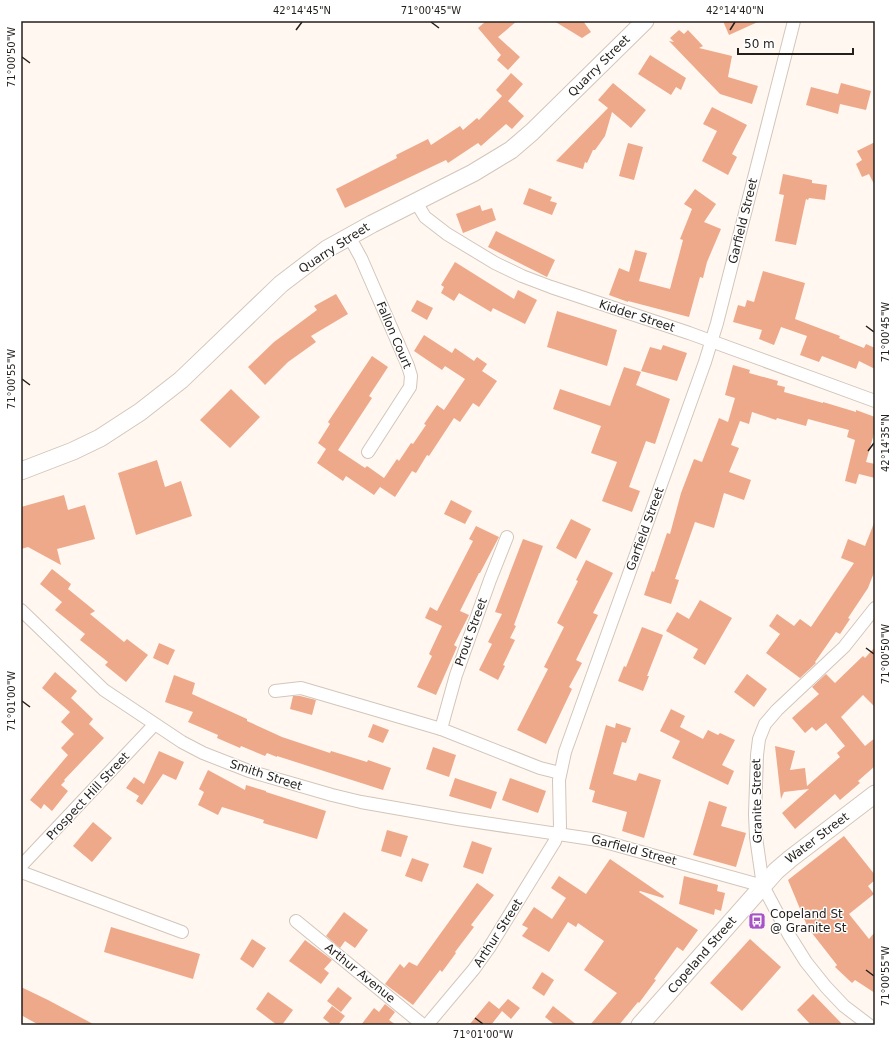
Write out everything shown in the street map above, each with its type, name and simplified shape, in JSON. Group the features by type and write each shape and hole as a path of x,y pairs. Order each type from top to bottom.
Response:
{"main road":[{"name":"Quarry Street","path":"21,471 73,451 100,438 140,412 181,380 281,284 316,257 349,236 487,165 517,146 645,21"},
{"name":"Water Street","path":"763,886 790,859 875,794"},
{"name":"Copeland Street","path":"640,1025 763,886"}],"street":[{"name":"Garfield Street","path":"763,886 612,844 559,833 561,815 559,788 560,773 569,739 712,341 794,21"},
{"name":"Kidder Street","path":"416,202 417,206 425,217 438,228 508,269 551,287 712,341 875,401"},
{"name":"Fallon Court","path":"349,236 408,366 411,376 410,387 368,452"},
{"name":"Prout Street","path":"441,729 456,675 490,580 508,537"},
{"name":"Granite Street","path":"869,1025 844,1006 817,976 793,942 763,886 756,837 755,814 757,755 762,731 770,716 844,647 875,608"},
{"name":"Smith Street","path":"21,610 104,690 154,725 203,753 248,770 361,802 458,819 559,833"},
{"path":"275,691 300,688 441,729 540,768 560,773"},
{"name":"Prospect Hill Street","path":"21,866 154,725"},
{"name":"Arthur Street","path":"427,1025 474,969 489,948 550,851 559,833"},
{"path":"21,872 182,932"},
{"name":"Arthur Avenue","path":"296,921 423,1025"}],"building":[{"path":"486,21 517,21 498,37 520,57 508,70 497,60 501,55 478,28"},
{"path":"554,21 583,21 591,32 582,38"},
{"path":"723,21 760,21 729,35"},
{"path":"679,30 684,34 688,30 703,46 699,48 732,56 728,77 758,86 752,104 720,94 669,41 674,42 670,38"},
{"path":"650,55 686,78 681,90 676,87 671,95 638,74"},
{"path":"511,73 523,84 508,101 524,116 512,129 506,124 481,146 478,143 448,163 446,160 345,208 336,189 397,158 396,155 428,139 431,145 460,126 463,130 477,118 479,120 502,96 496,90"},
{"path":"613,83 646,110 631,128 612,112 605,136 595,150 593,150 587,163 585,162 583,169 556,161 608,108 598,100"},
{"path":"841,83 871,91 866,110 840,104 838,114 806,105 811,87 838,94"},
{"path":"712,107 747,125 732,154 737,157 728,175 702,161 717,131 703,124"},
{"path":"875,142 875,186 869,174 862,177 856,164 862,160 857,151"},
{"path":"628,143 643,147 634,180 619,176"},
{"path":"783,174 812,180 812,183 827,185 825,200 806,199 796,245 775,241 784,195 779,194"},
{"path":"529,188 552,197 550,201 557,203 552,215 523,204"},
{"path":"695,189 716,204 704,222 721,229 707,262 703,278 700,277 689,317 628,302 609,295 619,268 629,272 635,250 647,253 639,281 670,289 683,240 680,239 692,209 684,204"},
{"path":"480,205 482,211 492,208 496,220 463,233 456,214"},
{"path":"496,231 555,260 547,277 488,247"},
{"path":"455,262 514,299 518,290 537,300 525,324 493,308 491,312 459,293 454,301 441,293 444,287 441,285"},
{"path":"763,271 805,283 795,319 840,336 839,338 864,348 866,344 875,348 875,369 859,361 856,369 822,356 819,362 800,355 807,336 781,327 774,345 759,339 762,330 733,322 738,305 745,307 747,300 754,302"},
{"path":"336,294 348,314 311,336 316,342 288,362 265,385 248,367 274,342 317,310 314,306"},
{"path":"417,300 433,308 427,320 411,311"},
{"path":"557,311 617,330 607,366 547,347"},
{"path":"424,335 452,353 455,348 474,361 477,357 487,364 482,371 497,381 479,407 473,403 460,422 454,418 429,456 427,455 416,473 412,471 395,497 380,487 374,495 346,476 343,481 317,463 326,449 318,443 330,424 328,422 372,356 388,367 369,396 372,398 338,450 365,468 367,466 384,478 397,459 399,461 411,443 413,444 437,405 444,410 465,379 445,366 442,370 414,351"},
{"path":"663,345 687,353 677,381 641,371 650,347 661,350"},
{"path":"733,365 750,370 749,373 778,381 777,385 785,387 784,392 856,412 856,410 875,417 875,430 866,462 875,464 875,478 859,474 856,484 845,481 855,440 847,437 849,430 808,419 806,426 777,418 776,420 752,412 749,424 740,421 731,445 739,448 729,472 751,480 744,500 724,493 714,528 695,522 675,579 679,580 671,604 644,595 652,571 654,572 667,533 670,534 681,493 694,459 702,462 719,418 728,422 735,398 725,395"},
{"path":"624,367 641,372 636,385 670,399 655,444 646,441 629,487 640,491 632,512 602,501 617,462 591,453 601,426 553,409 560,389 610,406"},
{"path":"231,389 260,417 230,448 200,420"},
{"path":"157,460 165,487 181,481 192,516 136,535 118,473"},
{"path":"64,495 68,510 85,505 95,539 57,549 61,565 28,547 21,549 21,507"},
{"path":"451,500 472,511 465,524 444,514"},
{"path":"571,519 591,529 576,559 556,548"},
{"path":"874,523 875,570 868,588 848,618 850,619 840,634 836,632 815,662 816,663 800,678 766,653 780,634 769,626 777,614 794,626 800,619 811,627 854,563 841,558 848,539 865,546"},
{"path":"476,526 499,537 460,611 469,615 454,645 457,647 436,695 417,687 432,656 429,654 442,626 425,618 430,607 437,611 473,541 469,539"},
{"path":"523,539 543,546 514,625 516,626 510,638 515,640 503,665 505,666 498,680 479,670 492,644 488,642 502,614 495,612"},
{"path":"586,560 613,573 593,613 598,615 576,660 582,663 569,687 572,689 546,744 517,730 548,669 544,667 564,627 557,623 578,581 576,580"},
{"path":"52,569 71,584 68,589 95,611 90,614 124,642 127,639 148,655 126,682 105,665 108,662 80,640 85,634 55,610 62,602 40,584"},
{"path":"700,600 732,618 705,665 693,658 698,649 666,631 677,612 689,619"},
{"path":"642,627 663,635 647,676 649,676 643,691 618,681 624,666 626,667"},
{"path":"159,643 175,650 168,665 153,658"},
{"path":"875,647 875,707 863,695 841,717 865,746 875,738 875,766 858,781 860,783 840,800 835,794 795,829 782,813 809,789 784,792 781,799 775,746 795,751 790,770 805,768 807,786 840,757 837,753 845,746 826,723 816,731 812,727 805,733 792,718 819,694 812,687 826,674 835,683 863,656 865,658"},
{"path":"55,672 77,691 71,698 93,719 89,724 104,738 64,780 65,781 61,785 68,791 52,811 44,804 41,809 30,800 68,755 61,748 74,734 61,722 70,712 42,688"},
{"path":"747,674 767,689 754,707 734,692"},
{"path":"174,675 195,683 192,694 282,737 330,753 331,751 367,762 368,760 391,768 383,790 267,753 265,756 241,746 240,748 217,738 218,735 188,722 193,712 165,702"},
{"path":"293,696 316,700 312,715 290,709"},
{"path":"671,709 685,716 680,727 703,739 708,730 718,735 720,733 735,740 722,765 734,771 728,785 672,758 680,741 660,731"},
{"path":"616,723 631,728 626,743 622,742 613,774 636,781 639,773 661,780 644,838 622,831 627,812 592,802 595,791 589,789 606,725 615,728"},
{"path":"373,724 389,730 383,743 368,737"},
{"path":"433,747 456,755 449,777 426,769"},
{"path":"159,751 184,762 176,780 163,774 142,805 136,801 139,796 126,788 134,777 144,784"},
{"path":"208,770 245,790 246,785 326,811 317,839 263,823 264,820 222,807 218,815 198,805 204,792 199,789"},
{"path":"455,778 497,792 491,809 449,796"},
{"path":"510,778 546,791 538,813 502,800"},
{"path":"709,801 727,807 721,826 746,833 736,867 693,855"},
{"path":"93,822 112,838 92,862 73,846"},
{"path":"387,830 408,836 401,857 381,851"},
{"path":"844,836 875,875 875,880 868,886 874,894 849,914 869,939 875,932 875,993 855,980 852,983 835,967 837,965 808,928 788,880"},
{"path":"472,841 492,848 483,874 463,867"},
{"path":"412,858 429,864 422,882 405,876"},
{"path":"610,859 664,896 663,898 640,891 639,892 698,930 683,951 677,947 639,1003 638,1002 619,1025 590,1025 617,993 584,970 604,941 578,923 576,927 568,922 549,952 522,936 528,928 522,925 534,907 552,919 566,898 551,888 559,876 586,894"},
{"path":"684,876 718,885 717,891 725,893 721,911 715,909 714,915 679,904"},
{"path":"477,883 494,895 471,925 474,927 455,952 456,953 442,972 440,970 413,1005 385,984 400,964 404,968 409,962 417,966"},
{"path":"344,912 368,930 355,948 345,941 340,948 326,936"},
{"path":"111,927 200,954 193,979 104,952"},
{"path":"252,939 266,948 253,968 240,959"},
{"path":"750,939 781,967 742,1011 710,983"},
{"path":"305,940 332,960 324,969 329,973 321,984 289,961"},
{"path":"542,972 554,980 544,996 532,988"},
{"path":"21,987 95,1025 39,1025 21,1015"},
{"path":"338,987 352,998 341,1012 327,1001"},
{"path":"268,992 293,1010 282,1025 277,1025 256,1009"},
{"path":"813,994 843,1025 811,1025 797,1010"},
{"path":"508,999 520,1008 511,1019 502,1011 491,1025 469,1025 489,1001 499,1009"},
{"path":"385,1004 395,1012 389,1020 396,1025 361,1025 374,1008 379,1012"},
{"path":"332,1006 345,1016 338,1025 332,1025 323,1018"},
{"path":"553,1006 577,1025 555,1025 545,1017"}],"place":[{"name":"Copeland St @ Granite St","path":"757,921"}]}
